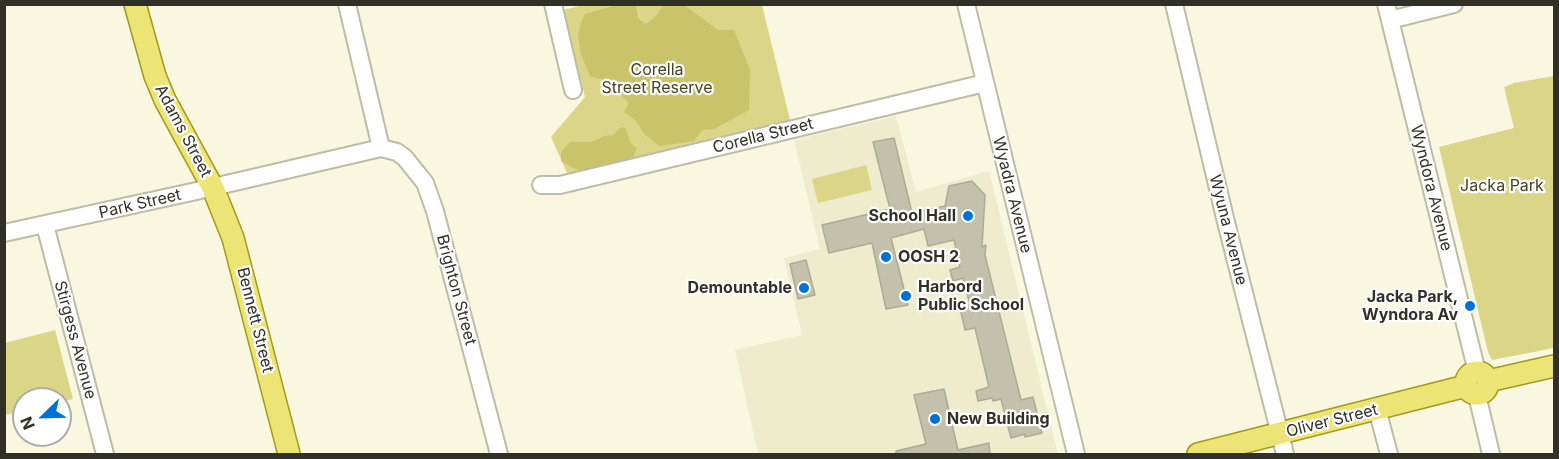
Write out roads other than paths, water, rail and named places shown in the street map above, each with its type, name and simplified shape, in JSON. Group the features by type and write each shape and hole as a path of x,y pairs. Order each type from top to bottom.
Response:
{"main road":[{"name":"Adams Street","path":"135,4 144,44 158,84 213,188"},
{"name":"Bennett Street","path":"213,188 234,238 289,454"},
{"name":"Oliver Street","path":"1198,454 1554,366"}],"street":[{"path":"347,4 381,148"},
{"path":"553,4 573,90"},
{"name":"Wyadra Avenue","path":"966,4 1076,454"},
{"name":"Wyuna Avenue","path":"1174,4 1285,454"},
{"path":"1388,12 1454,4"},
{"name":"Wyndora Avenue","path":"1388,12 1477,384 1491,454"},
{"name":"Corella Street","path":"541,185 571,183 985,83"},
{"name":"Park Street","path":"4,233 213,188 381,148"},
{"name":"Brighton Street","path":"381,148 397,152 405,158 425,183 435,211 499,454"},
{"name":"Stirgess Avenue","path":"45,225 105,454"},
{"path":"1377,409 1389,454"}],"place":[{"name":"School Hall","path":"968,216"},
{"name":"OOSH 2","path":"886,257"},
{"name":"Demountable","path":"804,288"},
{"name":"Harbord Public School","path":"906,296"},
{"name":"Jacka Park, Wyndora Av","path":"1470,306"},
{"name":"New Building","path":"935,419"}],"park label":[{"name":"Corella Street Reserve","path":"657,79"},
{"name":"Jacka Park","path":"1502,186"}]}
